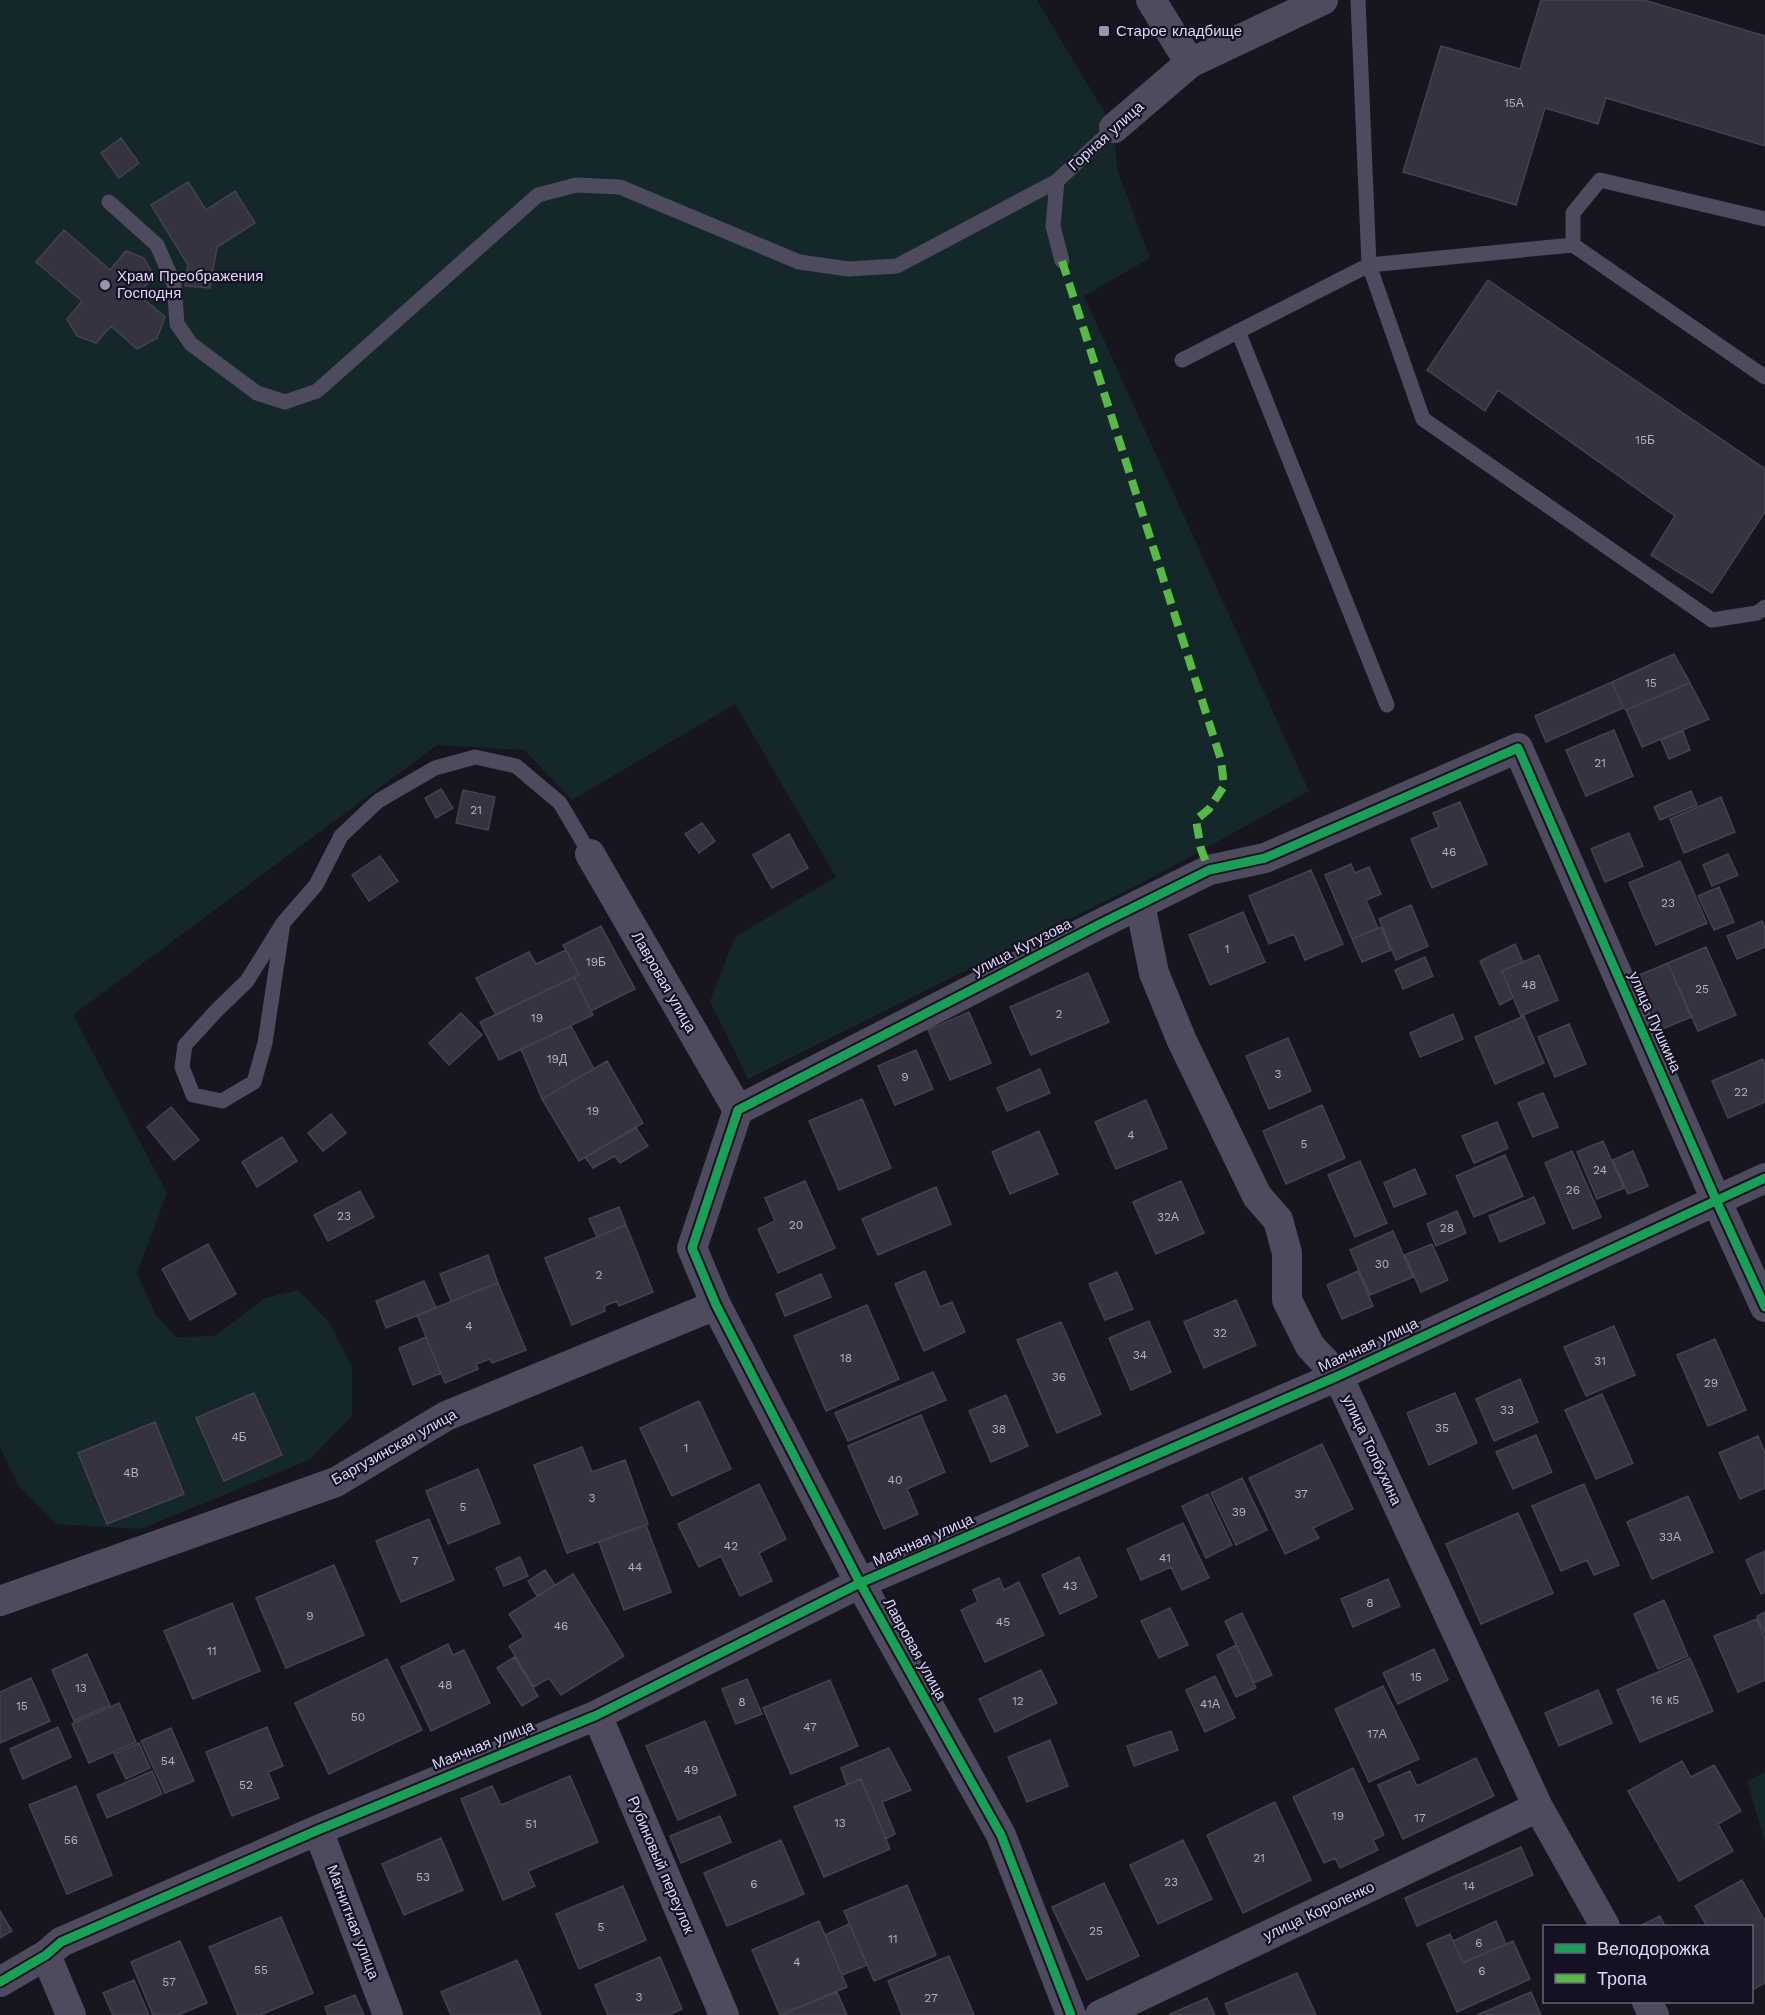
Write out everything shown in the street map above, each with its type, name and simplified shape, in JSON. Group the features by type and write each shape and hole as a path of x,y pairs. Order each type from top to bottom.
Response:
{"street":[{"path":"1151,0 1190,63"},
{"name":"Горная улица","path":"1114,128 1190,63 1323,0"},
{"name":"улица Кутузова","path":"738,1110 1209,870 1265,858 1518,748"},
{"name":"улица Пушкина","path":"1518,748 1765,1307"},
{"name":"Лавровая улица","path":"590,855 738,1110"},
{"name":"улица Толбухина","path":"1140,904 1154,973 1182,1041 1257,1196 1278,1220 1287,1253 1287,1300 1310,1346 1338,1376 1538,1807 1604,1925"},
{"path":"716,1305 692,1248 738,1110"},
{"name":"Маячная улица","path":"0,1982 46,1955 61,1941 318,1830 597,1714 860,1583 1338,1376 1765,1178"},
{"name":"Лавровая улица","path":"716,1305 860,1583 1001,1835 1071,2015"},
{"name":"Баргузинская улица","path":"0,1601 336,1482 446,1416 716,1305"},
{"name":"Рубиновый переулок","path":"597,1714 724,2015"},
{"name":"улица Короленко","path":"1100,2015 1538,1807"},
{"name":"Магнитная улица","path":"318,1830 388,2015"},
{"path":"46,1955 71,2015"}],"lane":[{"path":"1358,0 1369,265 1423,419 1713,620 1757,613 1765,607"},
{"name":"Горная улица","path":"1062,261 1053,226 1057,181 1114,128"},
{"path":"1573,245 1573,213 1600,180 1765,219"},
{"path":"109,202 157,244 174,284 177,324 191,344 256,393 285,402 317,391 538,195 576,185 620,187 799,262 849,269 897,266 1057,181"},
{"path":"1182,360 1369,265 1573,245 1765,377"},
{"path":"1238,331 1387,705"},
{"path":"283,923 265,1043 254,1082 222,1101 193,1095 182,1067 185,1045 247,981 283,923 316,885 341,836 378,801 435,768 475,757 516,766 560,803 590,855"}],"green space":[{"path":"0,0 1037,0 1114,128 1117,169 1150,258 1084,296 1309,791 1142,883 748,1079 710,1001 735,937 836,877 735,704 572,800 524,750 437,745 73,1015 167,1193 137,1273 155,1314 176,1337 215,1336 265,1298 298,1290 329,1322 352,1366 352,1416 309,1460 141,1529 56,1524 18,1485 0,1447"},
{"path":"1765,1772 1765,1842 1747,1781"}],"building":[{"path":"1541,0 1644,0 1765,36 1765,146 1606,98 1598,124 1545,108 1516,205 1403,172 1441,46 1520,69"},
{"path":"121,138 139,163 119,178 101,153"},
{"path":"188,182 206,210 235,191 255,223 217,247 210,288 185,286 188,265 151,205"},
{"name":"Храм Преображения Господня","path":"64,230 110,270 126,251 144,258 154,276 138,294 165,317 157,338 137,349 111,326 96,343 77,336 67,319 82,301 36,262"},
{"path":"1488,280 1765,469 1765,512 1712,593 1651,555 1675,516 1498,390 1485,411 1427,370"},
{"path":"1674,654 1690,683 1626,710 1623,708 1612,682"},
{"path":"1612,682 1623,708 1546,742 1535,716"},
{"path":"1690,683 1709,719 1642,747 1626,710"},
{"path":"1614,730 1633,776 1586,796 1566,750"},
{"path":"1683,731 1690,750 1669,759 1661,740"},
{"path":"441,789 453,808 436,818 425,798"},
{"path":"463,790 495,797 488,830 456,823"},
{"path":"1691,791 1697,805 1660,820 1654,807"},
{"path":"1721,797 1735,832 1684,853 1670,819"},
{"path":"1460,802 1487,864 1432,888 1411,839 1439,827 1433,813"},
{"path":"702,823 715,841 699,853 685,834"},
{"path":"1629,833 1643,866 1605,882 1591,849"},
{"path":"789,834 808,868 772,888 753,855"},
{"path":"1728,854 1738,875 1712,886 1703,865"},
{"path":"380,856 398,881 369,901 352,875"},
{"path":"1680,861 1707,923 1656,945 1629,883"},
{"path":"1351,864 1355,873 1369,867 1381,894 1366,900 1378,928 1352,939 1325,875"},
{"path":"1311,870 1343,944 1305,960 1294,934 1269,944 1249,896"},
{"path":"1719,887 1734,922 1714,930 1698,896"},
{"path":"1411,905 1428,946 1396,960 1379,919"},
{"path":"1243,912 1265,962 1210,985 1189,935"},
{"path":"1762,921 1765,929 1765,947 1737,959 1727,936"},
{"path":"601,926 635,989 591,1011 574,977 579,975 563,945"},
{"path":"1381,927 1391,950 1362,962 1352,939"},
{"path":"1515,944 1523,962 1502,971 1513,998 1500,1005 1480,961"},
{"path":"1706,947 1736,1015 1698,1031 1668,963"},
{"path":"566,950 579,975 496,1015 476,978 529,952 536,964"},
{"path":"1539,955 1558,1000 1521,1016 1502,971"},
{"path":"1425,957 1433,976 1403,989 1395,970"},
{"path":"1668,963 1691,1017 1660,1030 1637,976"},
{"path":"1088,973 1109,1022 1031,1055 1010,1007"},
{"path":"574,977 593,1015 499,1060 480,1022"},
{"path":"969,1012 991,1063 950,1080 928,1030"},
{"path":"461,1013 482,1035 449,1065 429,1043"},
{"path":"1453,1014 1463,1039 1420,1057 1410,1033"},
{"path":"1524,1016 1544,1063 1495,1084 1475,1037"},
{"path":"1569,1024 1586,1064 1555,1077 1538,1037"},
{"path":"571,1026 594,1069 542,1099 521,1049"},
{"path":"1288,1038 1311,1091 1269,1109 1246,1056"},
{"path":"916,1050 933,1089 895,1105 878,1066"},
{"path":"1763,1059 1765,1102 1728,1118 1712,1081"},
{"path":"607,1061 643,1123 579,1161 542,1099"},
{"path":"1040,1069 1050,1093 1007,1111 997,1088"},
{"path":"1543,1093 1558,1127 1533,1137 1518,1103"},
{"path":"862,1099 891,1168 839,1190 809,1121"},
{"path":"1146,1100 1167,1148 1116,1169 1095,1122"},
{"path":"1322,1105 1345,1158 1286,1184 1263,1131"},
{"path":"171,1107 199,1140 174,1160 147,1127"},
{"path":"331,1114 346,1133 323,1151 308,1133"},
{"path":"1497,1122 1508,1148 1474,1163 1462,1136"},
{"path":"636,1128 648,1146 620,1163 615,1156 593,1168 585,1157"},
{"path":"1039,1131 1058,1174 1010,1194 992,1152"},
{"path":"282,1137 297,1161 257,1187 242,1162"},
{"path":"1603,1141 1624,1188 1597,1199 1577,1152"},
{"path":"1572,1151 1601,1217 1573,1229 1545,1163"},
{"path":"1633,1151 1648,1186 1628,1194 1613,1160"},
{"path":"1505,1155 1523,1196 1474,1217 1456,1176"},
{"path":"1360,1161 1387,1223 1355,1237 1328,1175"},
{"path":"1415,1169 1426,1194 1394,1207 1384,1183"},
{"path":"805,1181 835,1248 778,1273 758,1229 775,1221 765,1198"},
{"path":"1181,1181 1204,1233 1156,1254 1133,1202"},
{"path":"936,1187 951,1224 878,1255 862,1219"},
{"path":"360,1191 374,1217 328,1241 314,1215"},
{"path":"1534,1197 1545,1223 1500,1242 1489,1216"},
{"path":"619,1207 626,1225 597,1237 589,1219"},
{"path":"1457,1211 1466,1233 1436,1246 1427,1224"},
{"path":"626,1225 653,1292 619,1306 617,1301 604,1306 605,1311 572,1325 545,1258"},
{"path":"1393,1231 1413,1277 1370,1295 1350,1250"},
{"path":"208,1244 236,1294 190,1320 162,1269"},
{"path":"1432,1244 1448,1280 1421,1292 1405,1255"},
{"path":"488,1255 498,1283 451,1301 440,1274"},
{"path":"925,1271 940,1307 952,1302 965,1332 924,1351 895,1284"},
{"path":"1358,1271 1373,1306 1342,1319 1327,1285"},
{"path":"1117,1272 1133,1309 1105,1320 1089,1284"},
{"path":"821,1274 831,1297 785,1316 776,1294"},
{"path":"424,1281 436,1308 386,1328 376,1301"},
{"path":"498,1283 526,1350 492,1363 490,1359 476,1364 478,1369 445,1383 417,1315"},
{"path":"1236,1300 1256,1345 1204,1368 1184,1322"},
{"path":"867,1305 899,1379 826,1411 794,1336"},
{"path":"1149,1321 1171,1372 1131,1390 1109,1338"},
{"path":"1061,1322 1101,1414 1057,1433 1017,1340"},
{"path":"1614,1326 1635,1375 1586,1396 1564,1347"},
{"path":"426,1337 441,1373 413,1385 399,1348"},
{"path":"1715,1339 1746,1410 1708,1426 1677,1355"},
{"path":"933,1372 946,1400 848,1441 835,1413"},
{"path":"1520,1379 1538,1422 1494,1441 1476,1399"},
{"path":"254,1393 282,1455 224,1481 196,1418"},
{"path":"1455,1393 1477,1443 1429,1465 1407,1413"},
{"path":"1602,1394 1633,1463 1596,1479 1565,1410"},
{"path":"1006,1395 1028,1446 991,1462 969,1411"},
{"path":"699,1401 731,1469 672,1496 640,1428"},
{"path":"921,1415 945,1472 907,1489 918,1514 884,1529 848,1446"},
{"path":"155,1422 184,1494 107,1524 78,1453"},
{"path":"1536,1435 1552,1472 1513,1489 1496,1452"},
{"path":"1758,1436 1765,1453 1765,1488 1740,1499 1719,1453"},
{"path":"1322,1444 1353,1509 1313,1528 1319,1538 1285,1554 1249,1478"},
{"path":"582,1447 592,1472 625,1460 648,1524 567,1553 534,1465"},
{"path":"478,1469 500,1523 448,1544 426,1491"},
{"path":"1242,1478 1267,1530 1236,1545 1211,1493"},
{"path":"759,1484 786,1539 759,1553 772,1581 740,1596 721,1556 699,1567 678,1524"},
{"path":"1584,1484 1619,1565 1594,1575 1587,1560 1561,1571 1532,1506"},
{"path":"1208,1494 1232,1545 1206,1558 1182,1506"},
{"path":"1688,1496 1713,1552 1652,1579 1627,1522"},
{"path":"1518,1513 1553,1593 1481,1624 1446,1544"},
{"path":"429,1519 454,1580 401,1602 376,1541"},
{"path":"1183,1523 1209,1578 1182,1590 1171,1567 1141,1580 1127,1549"},
{"path":"646,1525 671,1592 624,1610 599,1542"},
{"path":"1765,1551 1765,1592 1761,1594 1746,1560"},
{"path":"520,1557 528,1576 504,1586 496,1568"},
{"path":"1079,1557 1097,1597 1060,1614 1042,1575"},
{"path":"334,1565 364,1635 286,1668 256,1598"},
{"path":"545,1570 555,1585 537,1596 528,1581"},
{"path":"573,1574 624,1656 561,1695 549,1678 534,1687 509,1646 524,1637 509,1614"},
{"path":"999,1578 1004,1590 1019,1582 1044,1635 985,1662 961,1610 978,1602 973,1590"},
{"path":"1388,1579 1400,1606 1353,1627 1341,1599"},
{"path":"1664,1600 1688,1656 1658,1669 1634,1614"},
{"path":"232,1603 260,1671 193,1699 164,1631"},
{"path":"1170,1608 1188,1645 1159,1658 1141,1621"},
{"path":"1765,1612 1765,1633 1757,1616"},
{"path":"1242,1613 1272,1675 1254,1683 1225,1621"},
{"path":"1757,1619 1765,1638 1765,1680 1738,1692 1714,1636"},
{"path":"448,1644 453,1655 464,1650 490,1703 431,1731 401,1667"},
{"path":"1236,1645 1256,1688 1236,1697 1217,1655"},
{"path":"1434,1649 1448,1680 1398,1704 1383,1673"},
{"path":"87,1654 110,1705 74,1721 52,1670"},
{"path":"514,1657 538,1696 522,1706 497,1668"},
{"path":"1690,1658 1713,1711 1640,1742 1617,1690"},
{"path":"387,1659 422,1730 329,1774 295,1703"},
{"path":"1041,1670 1057,1703 995,1732 979,1699"},
{"path":"1215,1676 1235,1718 1205,1732 1186,1690"},
{"path":"31,1678 50,1721 0,1743 0,1692"},
{"path":"747,1679 762,1714 736,1724 722,1689"},
{"path":"830,1680 858,1746 791,1774 763,1708"},
{"path":"1383,1686 1419,1759 1369,1782 1335,1709"},
{"path":"1598,1690 1612,1723 1559,1746 1545,1713"},
{"path":"119,1703 136,1742 89,1763 72,1724"},
{"path":"705,1721 736,1795 678,1820 646,1746"},
{"path":"58,1727 71,1757 23,1779 10,1749"},
{"path":"267,1727 283,1766 268,1772 279,1798 232,1816 206,1752"},
{"path":"171,1728 194,1781 165,1793 141,1741"},
{"path":"1171,1731 1178,1750 1134,1766 1127,1746"},
{"path":"1050,1740 1068,1786 1027,1802 1008,1757"},
{"path":"139,1743 150,1768 126,1779 114,1754"},
{"path":"889,1748 911,1790 882,1802 895,1834 886,1839 861,1779 847,1785 841,1768"},
{"path":"1476,1758 1494,1796 1403,1839 1378,1785 1410,1771 1417,1786"},
{"path":"1682,1761 1691,1777 1714,1765 1741,1811 1718,1824 1733,1851 1679,1881 1628,1791"},
{"path":"1353,1768 1384,1835 1373,1840 1378,1850 1340,1868 1335,1858 1324,1863 1293,1797"},
{"path":"152,1771 162,1794 107,1818 97,1795"},
{"path":"570,1776 598,1842 528,1871 535,1886 503,1900 461,1799 492,1786 501,1805"},
{"path":"861,1779 890,1849 824,1877 794,1807"},
{"path":"76,1786 112,1875 67,1894 29,1805"},
{"path":"1275,1802 1311,1880 1243,1913 1207,1835"},
{"path":"720,1816 731,1842 681,1863 670,1836"},
{"path":"441,1838 463,1890 404,1915 382,1864"},
{"path":"781,1840 804,1894 727,1926 704,1873"},
{"path":"1183,1840 1212,1899 1158,1924 1130,1865"},
{"path":"1521,1847 1533,1875 1417,1926 1405,1898"},
{"path":"1742,1880 1765,1921 1765,1983 1753,1989 1753,1925 1706,1925 1695,1906"},
{"path":"1104,1883 1139,1956 1087,1980 1052,1907"},
{"path":"907,1885 936,1955 874,1981 844,1911"},
{"path":"623,1886 646,1940 579,1969 556,1914"},
{"path":"0,1911 12,1931 0,1938"},
{"path":"1660,1916 1664,1925 1642,1925"},
{"path":"281,1917 313,1993 260,2015 238,2015 209,1947"},
{"path":"819,1921 847,1987 780,2015 752,1950"},
{"path":"1496,1921 1506,1944 1463,1963 1453,1941"},
{"path":"849,1924 867,1965 842,1975 825,1935"},
{"path":"1450,1934 1463,1963 1513,1941 1530,1979 1457,2012 1427,1944"},
{"path":"180,1941 207,2003 178,2015 153,2015 131,1962"},
{"path":"949,1956 974,2015 902,2015 888,1981"},
{"path":"660,1957 682,2009 669,2015 608,2015 595,1985"},
{"path":"517,1960 541,2015 451,2015 441,1992"},
{"path":"1297,1973 1316,2015 1230,2015 1225,2004"},
{"path":"134,1980 149,2015 113,2015 103,1993"},
{"path":"837,1992 847,2015 783,2015 783,2014"},
{"path":"1531,1992 1541,2015 1477,2015"},
{"path":"355,1995 364,2015 328,2015 325,2007"},
{"path":"1207,1998 1215,2015 1170,2014"}],"marked path":[{"path":"1062,261 1221,760 1224,786 1209,809 1196,820 1201,849 1209,870"}],"cycle path":[{"path":"1071,2015 1001,1835 860,1583 716,1305 692,1248 738,1110 1209,870 1265,858 1518,748 1765,1307"},
{"path":"0,1982 46,1955 61,1942 318,1830 597,1715 860,1583 1338,1376 1765,1178"}],"place":[{"name":"Старое кладбище","path":"1104,31"},
{"name":"Храм Преображения Господня","path":"105,285"}]}
